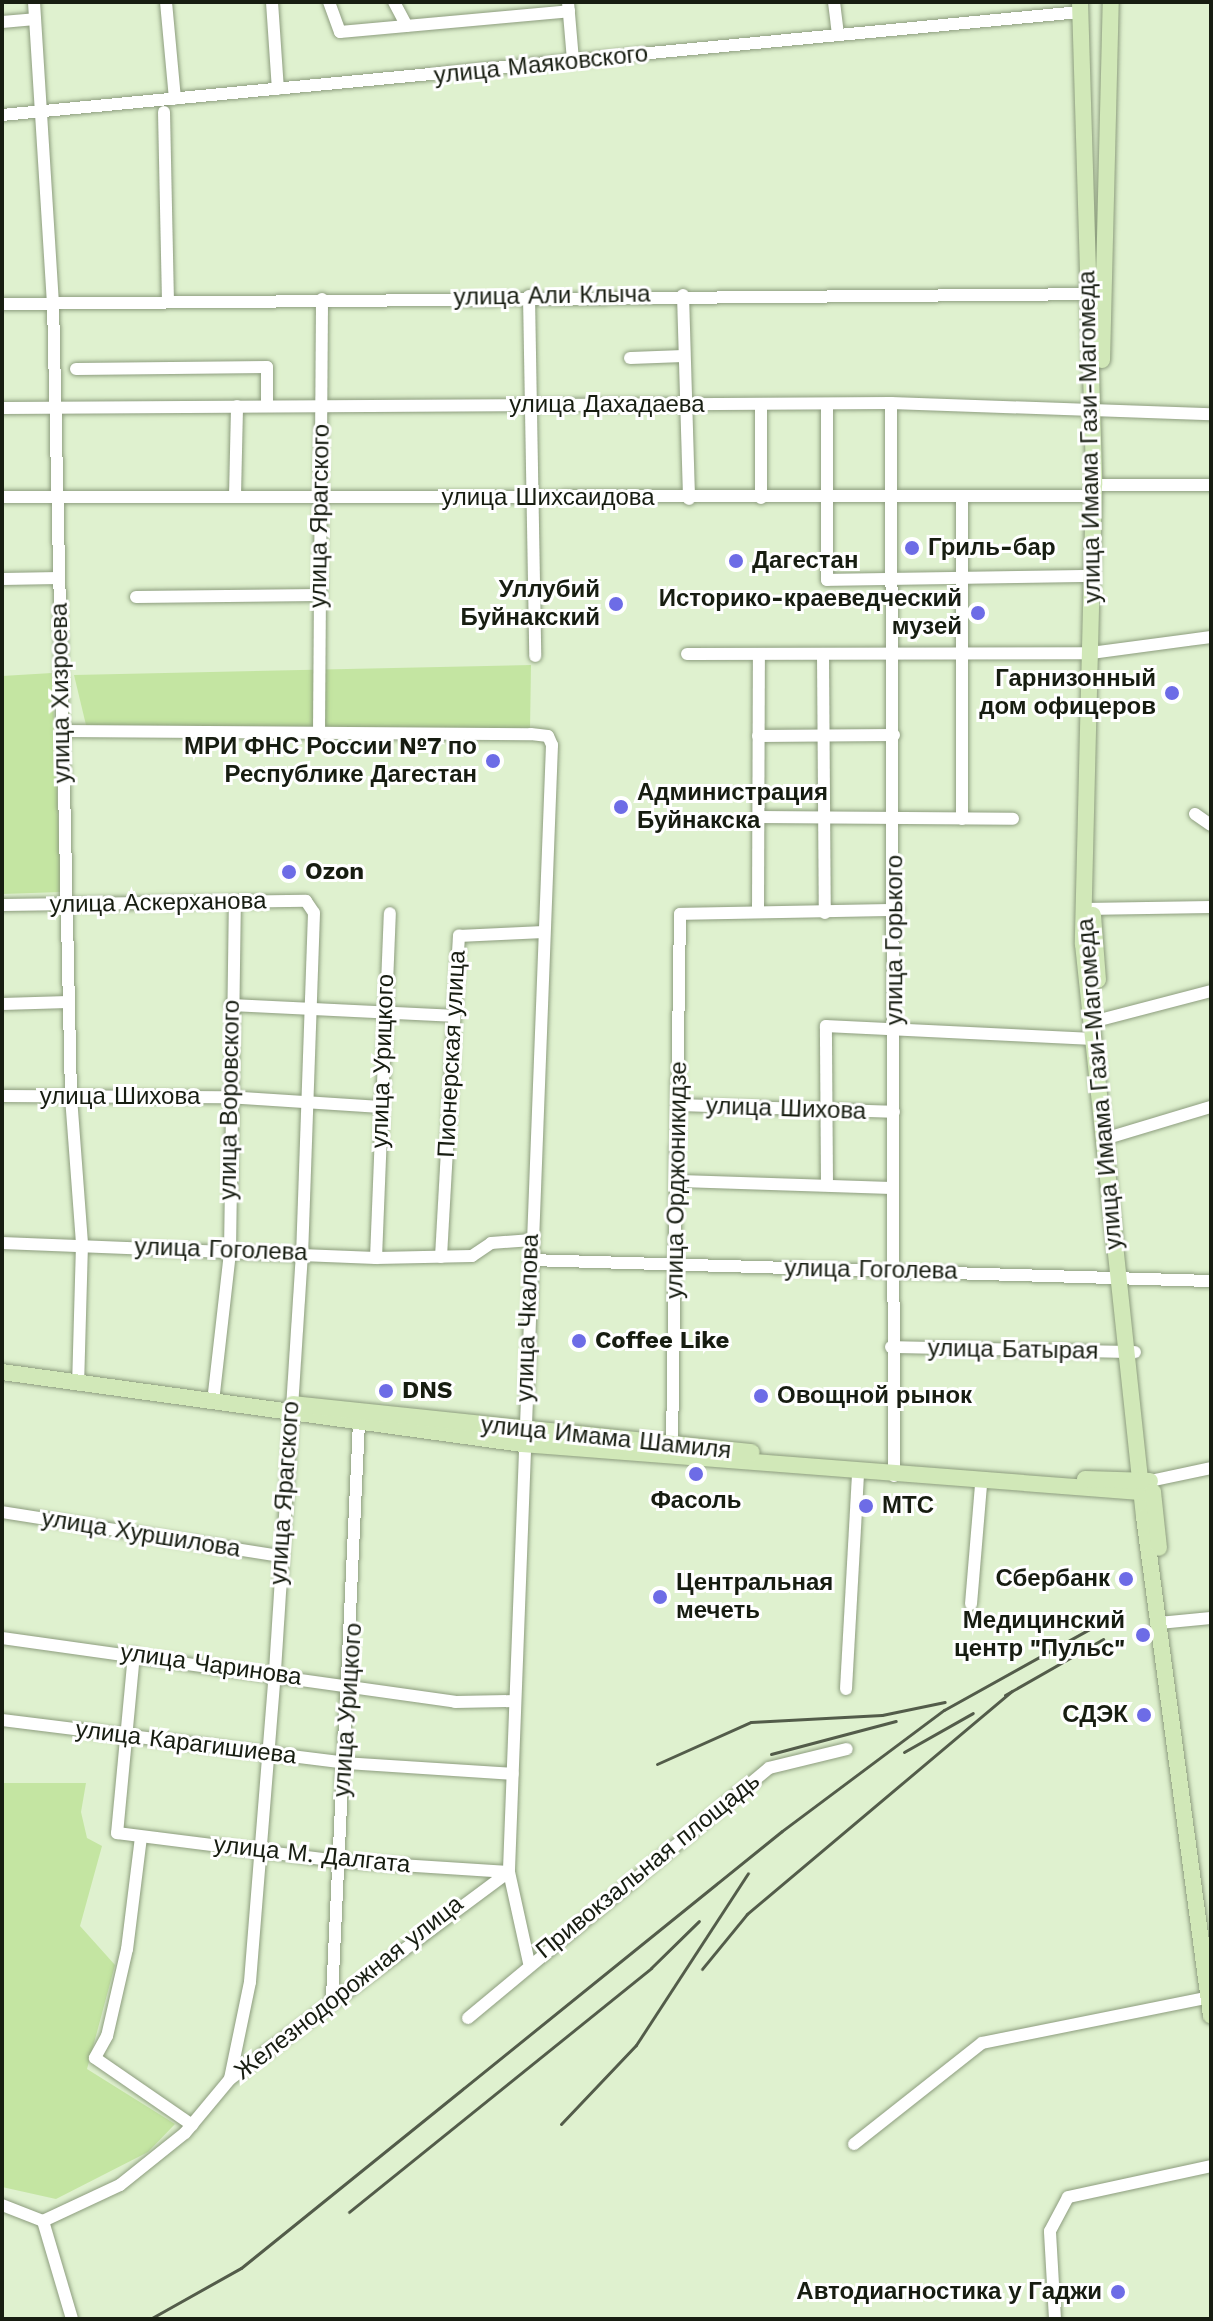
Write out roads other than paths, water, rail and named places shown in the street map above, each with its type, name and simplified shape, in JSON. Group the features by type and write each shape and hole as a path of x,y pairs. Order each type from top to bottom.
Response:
{"main road":[{"path":"1097,295 1111,2"},
{"name":"улица Имама Гази-Магомеда","path":"1080,7 1097,295 1094,652"},
{"path":"1097,489 1088,909 1095,1027 1130,1352 1211,2016"},
{"name":"улица Имама Шамиля","path":"2,1364 78,1379 291,1409 858,1473 894,1471 1147,1487"},
{"name":"улица Имама Шамиля","path":"2,1372 214,1393 359,1423 523,1437 672,1445 981,1484 1147,1487"},
{"path":"1163,1622 1211,1955"}],"street":[{"name":"улица Хизроева","path":"34,2 53,302 68,1002 71,1097 82,1244 78,1379"},
{"path":"166,2 175,99"},
{"path":"272,2 278,89"},
{"path":"329,2 340,32 568,6 573,60"},
{"path":"394,2 407,26"},
{"path":"834,2 838,35"},
{"name":"улица Маяковского","path":"2,115 838,35 1080,7"},
{"path":"2,22 35,19"},
{"path":"164,112 168,300"},
{"path":"683,295 689,499"},
{"name":"улица Али Клыча","path":"2,304 529,296 1097,295"},
{"path":"529,296 535,656"},
{"name":"улица Ярагского","path":"319,732 322,299"},
{"path":"630,358 684,356"},
{"path":"76,369 267,367 267,406"},
{"name":"улица Дахадаева","path":"2,408 891,403 1097,406 1211,414"},
{"name":"улица Горького","path":"891,403 897,910 891,1347 894,1471"},
{"path":"827,404 827,580 1093,576"},
{"path":"761,405 761,498"},
{"path":"235,496 237,406"},
{"name":"улица Шихсаидова","path":"2,497 962,497 1211,485"},
{"path":"962,497 962,819"},
{"path":"2,579 59,578"},
{"path":"136,597 319,595"},
{"path":"687,654 823,656 1094,652 1211,637"},
{"path":"759,656 758,912 897,910"},
{"path":"823,656 825,913"},
{"path":"62,731 319,732"},
{"name":"улица Чкалова","path":"319,732 531,734 548,736 552,745 523,1437 509,1872 529,1963"},
{"path":"758,736 894,735"},
{"path":"1195,814 1211,825"},
{"path":"758,817 1013,819"},
{"name":"улица Аскерханова","path":"2,905 235,902 311,906"},
{"name":"улица Воровского","path":"214,1393 230,1252 227,1097 235,902"},
{"name":"улица Ярагского","path":"230,2079 250,1982 275,1671 280,1556 302,1253 311,906"},
{"path":"1088,909 1211,907"},
{"name":"улица Орджоникидзе","path":"672,1445 679,1181 680,914 758,912"},
{"name":"улица Урицкого","path":"376,1258 390,913"},
{"name":"Пионерская улица","path":"441,1257 452,1016 459,936 543,932"},
{"path":"827,1185 826,1026 1095,1027 1211,991"},
{"path":"2,1004 68,1002"},
{"path":"231,1005 452,1016"},
{"name":"улица Шихова","path":"2,1096 227,1097 381,1107"},
{"name":"улица Шихова","path":"677,1105 894,1112"},
{"path":"1108,1137 1211,1107"},
{"path":"679,1181 893,1188"},
{"name":"улица Гоголева","path":"2,1243 376,1258 441,1257 532,1240"},
{"name":"улица Гоголева","path":"530,1260 676,1267 892,1269 1211,1281"},
{"name":"улица Батырая","path":"891,1347 1130,1352"},
{"name":"улица Урицкого","path":"332,1997 338,1861 352,1687 359,1423"},
{"name":"улица Имама Шамиля","path":"1147,1487 1211,1468"},
{"path":"846,1689 858,1473"},
{"path":"971,1604 981,1484"},
{"name":"улица Хуршилова","path":"2,1512 280,1556"},
{"path":"1163,1622 1211,1618"},
{"name":"улица Чаринова","path":"2,1638 275,1671 352,1687 455,1702 515,1701"},
{"path":"126,1734 134,1654"},
{"name":"улица Карагишиева","path":"2,1720 345,1763 513,1774"},
{"name":"улица М. Далгата","path":"126,1734 117,1833 338,1861 509,1872"},
{"name":"Привокзальная площадь","path":"468,2018 529,1963 769,1768 847,1749"},
{"path":"141,1837 127,1949 107,2036 95,2058 192,2125"},
{"name":"Железнодорожная улица","path":"43,2221 120,2185 192,2125 230,2079 332,1997 509,1872"},
{"path":"854,2144 982,2043 1210,1997"},
{"path":"1055,2319 1050,2231 1068,2197 1211,2166"},
{"path":"2,2205 43,2221 71,2316"}],"railway":[{"path":"150,2319 241,2268 782,1831 944,1710 1109,1618"},
{"path":"1005,1695 1103,1639"},
{"path":"702,1969 747,1914 1012,1691"},
{"path":"657,1764 751,1722 882,1715 945,1702"},
{"path":"904,1752 973,1713"},
{"path":"771,1754 896,1721"},
{"path":"561,2124 636,2045 748,1873"},
{"path":"349,2212 651,1968 699,1921"}],"place":[{"name":"Гриль-бар","path":"912,548"},
{"name":"Дагестан","path":"736,561"},
{"name":"Уллубий Буйнакский","path":"616,604"},
{"name":"Историко-краеведческий музей","path":"978,613"},
{"name":"Гарнизонный дом офицеров","path":"1172,693"},
{"name":"МРИ ФНС России №7 по Республике Дагестан","path":"493,761"},
{"name":"Администрация Буйнакска","path":"621,807"},
{"name":"Ozon","path":"289,872"},
{"name":"Coffee Like","path":"579,1341"},
{"name":"DNS","path":"386,1391"},
{"name":"Овощной рынок","path":"761,1396"},
{"name":"Фасоль","path":"696,1474"},
{"name":"МТС","path":"866,1506"},
{"name":"Сбербанк","path":"1126,1579"},
{"name":"Центральная мечеть","path":"660,1597"},
{"name":"Медицинский центр \"Пульс\"","path":"1143,1635"},
{"name":"СДЭК","path":"1144,1715"},
{"name":"Автодиагностика у Гаджи","path":"1118,2292"}]}
